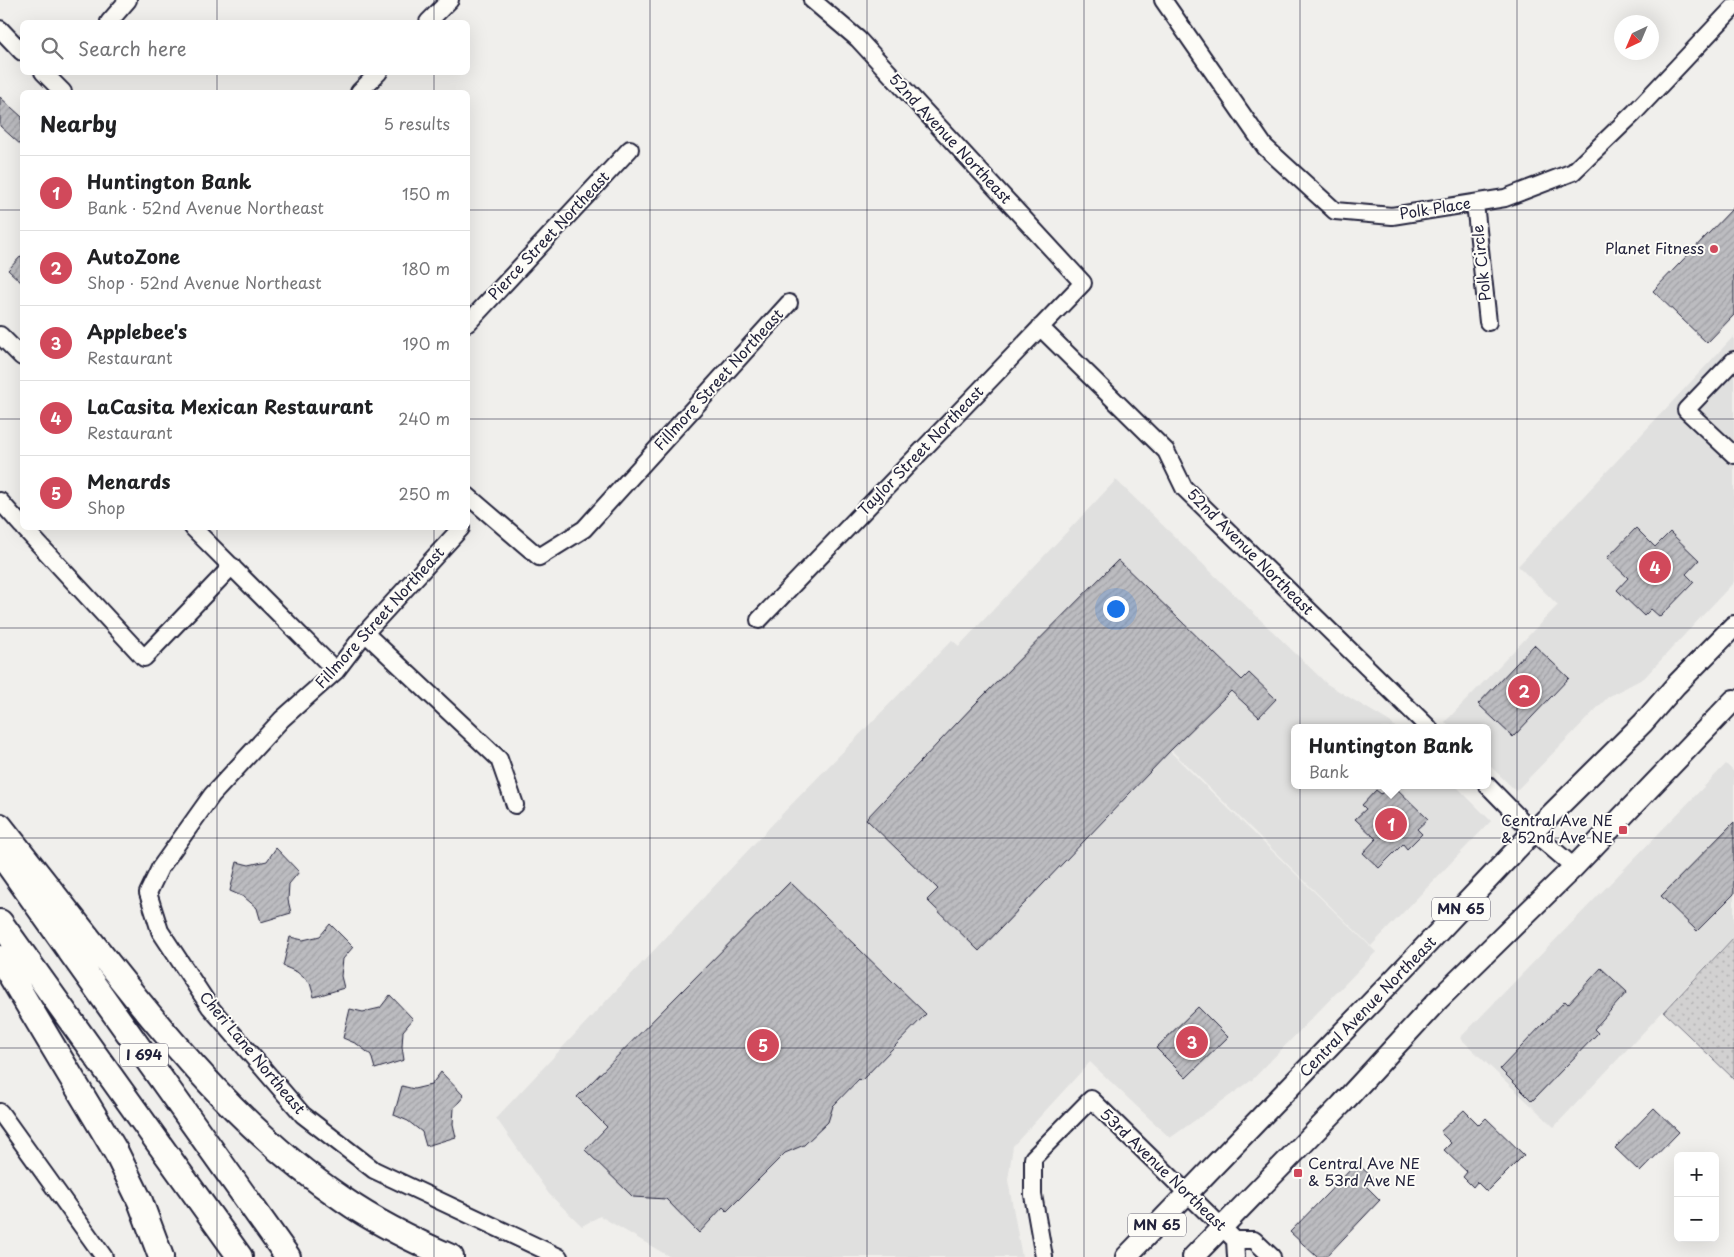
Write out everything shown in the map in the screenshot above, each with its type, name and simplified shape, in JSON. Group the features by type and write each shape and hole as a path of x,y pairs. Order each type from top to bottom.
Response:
{"highway":[{"path":"0,826 98,952 165,1032 211,1085 264,1136 319,1183 359,1210 380,1223 451,1257"},
{"name":"I 694","path":"0,853 288,1257"},
{"name":"I 694","path":"0,922 240,1257"},
{"path":"0,958 116,1152 140,1201 161,1257"}],"main road":[{"name":"Central Avenue Northeast","path":"1126,1257 1533,832 1643,723 1734,626"},
{"name":"MN 65","path":"1193,1257 1229,1234 1341,1105 1438,1000 1574,867 1734,700"}],"street":[{"path":"111,20 128,0"},
{"path":"430,20 450,0"},
{"name":"52nd Avenue Northeast","path":"812,0 858,39 1083,283"},
{"name":"Polk Place","path":"1163,0 1264,147 1335,212 1392,216 1506,198 1572,172 1634,113 1734,7"},
{"path":"0,29 20,50"},
{"path":"48,75 61,83"},
{"path":"361,90 376,75"},
{"name":"Pierce Street Northeast","path":"470,321 630,149"},
{"name":"Polk Circle","path":"1475,203 1488,322"},
{"name":"Taylor Street Northeast","path":"758,620 1083,283"},
{"name":"Fillmore Street Northeast","path":"474,502 539,557 584,530 789,303"},
{"name":"52nd Avenue Northeast","path":"1040,327 1166,451 1184,488 1425,724"},
{"path":"0,335 20,355"},
{"path":"1734,360 1686,410 1734,455"},
{"path":"0,501 20,524"},
{"path":"470,515 474,502"},
{"path":"26,530 144,658 232,566"},
{"path":"195,530 336,671"},
{"name":"Fillmore Street Northeast","path":"148,892 160,868 212,795 282,720 336,671 365,634 459,530"},
{"path":"365,634 499,759 515,804"},
{"path":"1491,789 1533,832 1574,867"},
{"name":"Cheri Lane Northeast","path":"148,892 160,932 210,1007 303,1115 374,1170 559,1257"},
{"name":"53rd Avenue Northeast","path":"1044,1257 1033,1195 1034,1158 1091,1100 1229,1234 1236,1257"},
{"path":"0,1112 104,1257"},
{"name":"53rd Avenue Northeast","path":"1229,1234 1254,1240 1272,1257"}],"shaded area":[{"path":"1734,336 1734,582 1644,678 1608,697 1516,791 1491,767 1491,724 1447,724 1445,722 1558,605 1518,566"},
{"path":"1116,480 1327,684 1392,724 1291,724 1291,789 1459,789 1491,821 1371,946 1172,751 1120,703 1376,952 1252,1080 1170,1138 1090,1062 1013,1146 1008,1180 1022,1257 670,1257 600,1216 582,1226 549,1194 496,1118 785,811 952,640 959,646"},
{"path":"1726,764 1734,772 1734,936 1554,1127 1460,1038"},
{"path":"1734,937 1734,1079 1664,1012"}],"building":[{"path":"0,97 20,115 20,144 0,126"},
{"name":"Planet Fitness","path":"1734,207 1734,315 1707,343 1653,291"},
{"path":"20,257 20,281 8,270"},
{"path":"1636,528 1655,547 1670,532 1699,560 1686,574 1694,582 1660,617 1651,609 1644,616 1617,590 1628,578 1607,558"},
{"path":"1118,560 1242,680 1249,673 1276,699 1259,717 1231,691 1171,750 979,951 927,900 938,889 866,819 976,703"},
{"path":"1534,645 1569,678 1513,737 1478,704"},
{"path":"1386,789 1397,789 1428,819 1417,829 1422,834 1407,849 1403,844 1379,868 1363,853 1376,839 1355,819 1366,809 1362,805 1376,790 1381,794"},
{"path":"1734,822 1734,894 1697,931 1661,896"},
{"path":"276,848 299,872 289,884 288,900 291,913 261,922 257,908 244,897 230,891 237,862 249,865 267,861"},
{"path":"790,882 926,1014 861,1081 859,1079 833,1106 828,1122 804,1145 785,1153 727,1211 723,1207 699,1233 666,1199 633,1197 585,1150 607,1127 577,1097"},
{"path":"330,924 353,947 343,959 341,976 344,988 314,997 310,983 297,972 283,966 290,937 303,940 320,936"},
{"path":"1601,968 1627,992 1594,1029 1598,1033 1532,1101 1500,1069 1565,1001 1568,1004"},
{"path":"390,995 413,1019 403,1031 402,1047 404,1060 375,1069 371,1055 357,1044 343,1038 350,1009 363,1012 380,1008"},
{"path":"1198,1007 1228,1037 1186,1078 1156,1048"},
{"path":"441,1072 464,1096 454,1108 453,1124 456,1137 426,1146 422,1132 408,1121 394,1115 402,1086 414,1089 431,1085"},
{"path":"1654,1108 1679,1132 1640,1172 1615,1148"},
{"path":"1464,1110 1479,1125 1486,1118 1524,1155 1487,1192 1477,1182 1473,1187 1463,1177 1467,1172 1444,1150 1451,1143 1440,1132"},
{"path":"1357,1163 1373,1178 1366,1186 1380,1200 1326,1257 1317,1257 1290,1232"}],"place":[{"name":"Planet Fitness","path":"1714,249"},
{"name":"LaCasita Mexican Restaurant","path":"1655,567"},
{"name":"AutoZone","path":"1524,691"},
{"name":"Huntington Bank","path":"1391,824"},
{"name":"Central Ave NE & 52nd Ave NE","path":"1623,830"},
{"name":"Applebee's","path":"1192,1042"},
{"name":"Menards","path":"763,1045"},
{"name":"Central Ave NE & 53rd Ave NE","path":"1298,1173"}]}
